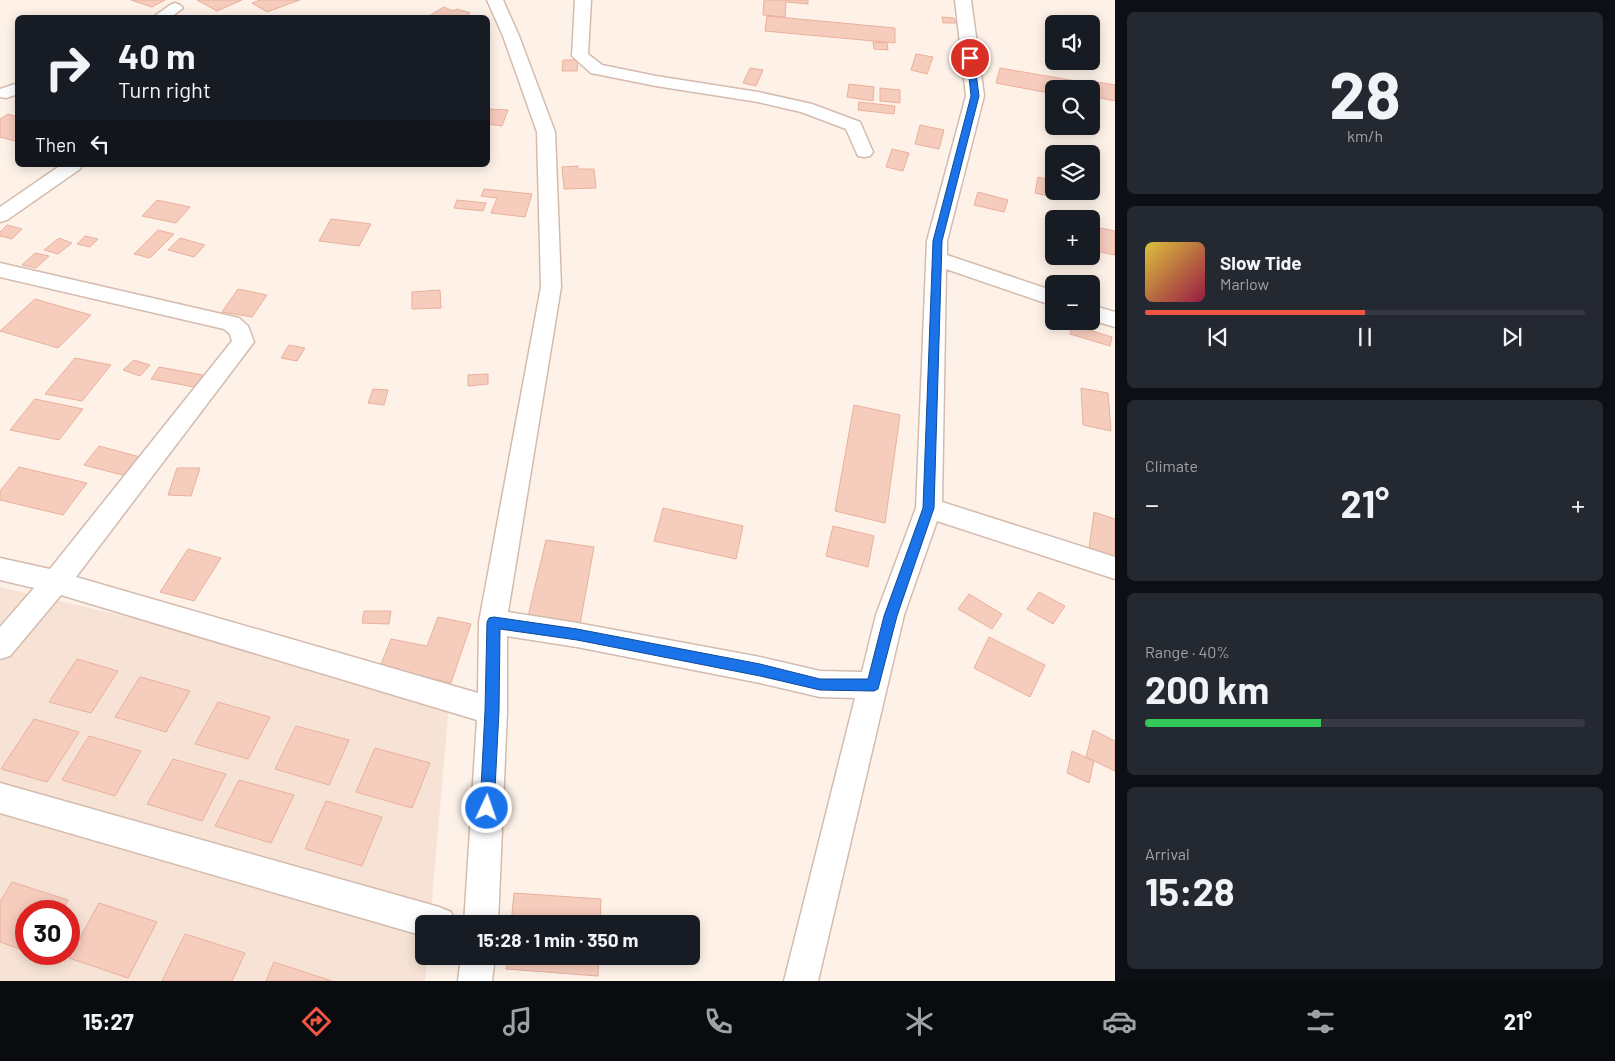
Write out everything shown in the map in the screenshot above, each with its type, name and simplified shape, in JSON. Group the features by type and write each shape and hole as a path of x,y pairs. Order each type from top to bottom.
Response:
{"street":[{"path":"481,915 492,711 494,622 551,287 546,132 511,36 494,0"},
{"path":"583,0 580,56 597,70 758,97 806,108 854,126 864,152"},
{"path":"801,981 890,616 928,508 937,241 975,96 963,0"},
{"path":"164,15 176,8"},
{"path":"0,216 70,167"},
{"path":"937,259 1045,296"},
{"path":"0,270 231,322 240,331 243,342 56,582 0,647"},
{"path":"1100,315 1115,320"},
{"path":"928,508 1115,568"},
{"path":"0,569 56,582 492,711"},
{"path":"494,622 596,638 760,670 820,684 874,685"},
{"path":"0,798 415,917"},
{"path":"475,981 477,965"}],"shaded area":[{"path":"0,587 450,692 431,915 415,915 415,965 426,965 425,981 0,981"}],"building":[{"path":"131,0 165,0 152,7"},
{"path":"197,0 242,0 217,11"},
{"path":"260,0 300,0 267,12 252,3"},
{"path":"764,0 808,0 808,4 786,2 785,17 763,15"},
{"path":"444,7 453,11 457,9 470,13 467,15 431,15"},
{"path":"767,16 895,28 895,43 765,31"},
{"path":"942,17 954,18 956,23 943,23"},
{"path":"873,42 887,43 888,50 874,49"},
{"path":"916,54 933,57 927,74 911,70"},
{"path":"563,60 578,60 577,71 562,71"},
{"path":"750,68 763,70 756,86 743,83"},
{"path":"1000,68 1070,80 1045,80 1045,92 996,83"},
{"path":"1100,82 1115,85 1115,101 1100,98"},
{"path":"849,84 874,87 873,101 847,97"},
{"path":"880,88 900,90 900,103 880,101"},
{"path":"859,102 895,106 894,114 858,110"},
{"path":"490,109 508,110 502,126 490,124"},
{"path":"8,114 15,116 15,141 0,137 0,119"},
{"path":"920,125 944,130 939,149 915,144"},
{"path":"892,149 909,153 903,171 886,167"},
{"path":"578,166 578,169 594,169 596,188 564,189 562,167"},
{"path":"1038,177 1045,179 1045,195 1035,193"},
{"path":"484,189 532,194 525,217 491,213 497,198 481,196"},
{"path":"978,192 1008,200 1004,212 974,205"},
{"path":"157,200 190,207 176,223 142,216"},
{"path":"457,200 486,203 483,211 454,208"},
{"path":"331,219 371,224 359,246 319,241"},
{"path":"7,225 22,229 12,239 0,236 0,232"},
{"path":"1100,228 1115,231 1115,255 1100,252"},
{"path":"158,230 174,234 150,258 134,254"},
{"path":"85,236 98,239 90,247 77,244"},
{"path":"59,238 72,243 58,254 44,250"},
{"path":"180,238 205,245 194,257 168,250"},
{"path":"35,253 49,256 36,268 22,265"},
{"path":"238,289 267,295 252,317 222,312"},
{"path":"440,290 441,308 412,309 412,292"},
{"path":"35,299 91,315 58,348 0,331"},
{"path":"1071,330 1089,330 1112,337 1110,346 1070,334"},
{"path":"289,345 305,348 297,361 281,358"},
{"path":"75,358 111,365 82,401 45,394"},
{"path":"134,360 150,365 140,376 123,370"},
{"path":"159,367 203,375 194,387 151,379"},
{"path":"488,374 488,384 468,386 468,375"},
{"path":"1081,388 1108,393 1111,431 1083,425"},
{"path":"373,389 388,390 384,405 368,403"},
{"path":"35,399 83,409 59,440 10,430"},
{"path":"854,405 900,415 885,523 835,511"},
{"path":"99,446 140,457 126,476 84,465"},
{"path":"19,467 87,483 63,515 0,500 0,491"},
{"path":"177,468 200,468 191,496 168,495"},
{"path":"663,508 743,526 736,559 654,541"},
{"path":"1094,512 1115,519 1115,556 1089,548"},
{"path":"833,526 874,536 868,567 826,556"},
{"path":"546,540 594,547 580,624 528,616"},
{"path":"188,549 221,558 194,601 160,592"},
{"path":"1039,592 1065,606 1053,624 1027,609"},
{"path":"969,594 1002,614 992,629 958,609"},
{"path":"364,611 391,611 389,624 362,623"},
{"path":"438,617 471,624 451,683 380,667 391,639 427,646"},
{"path":"989,637 1045,665 1030,697 974,668"},
{"path":"77,659 118,671 91,713 49,702"},
{"path":"140,677 190,691 166,732 115,717"},
{"path":"218,702 270,717 248,759 195,744"},
{"path":"34,719 79,732 47,782 1,769"},
{"path":"296,726 349,740 329,785 275,769"},
{"path":"1093,730 1115,741 1115,771 1086,757"},
{"path":"89,736 141,751 115,796 62,780"},
{"path":"375,748 430,763 412,808 356,792"},
{"path":"1072,751 1094,761 1089,783 1067,773"},
{"path":"173,759 226,774 202,821 147,804"},
{"path":"239,780 294,795 271,843 215,826"},
{"path":"326,801 382,817 362,866 305,849"},
{"path":"12,882 68,900 15,900 15,947 0,942 0,902"},
{"path":"514,893 601,899 600,915 512,915"},
{"path":"99,903 157,922 128,978 80,962 80,938"},
{"path":"185,934 245,953 232,981 162,981"},
{"path":"274,962 332,981 266,981"},
{"path":"507,965 599,965 598,976 506,969"}],"route":[{"path":"487,808 494,622 577,635 760,670 820,684 874,685 890,616 928,508 937,241 975,96 970,58"}]}
